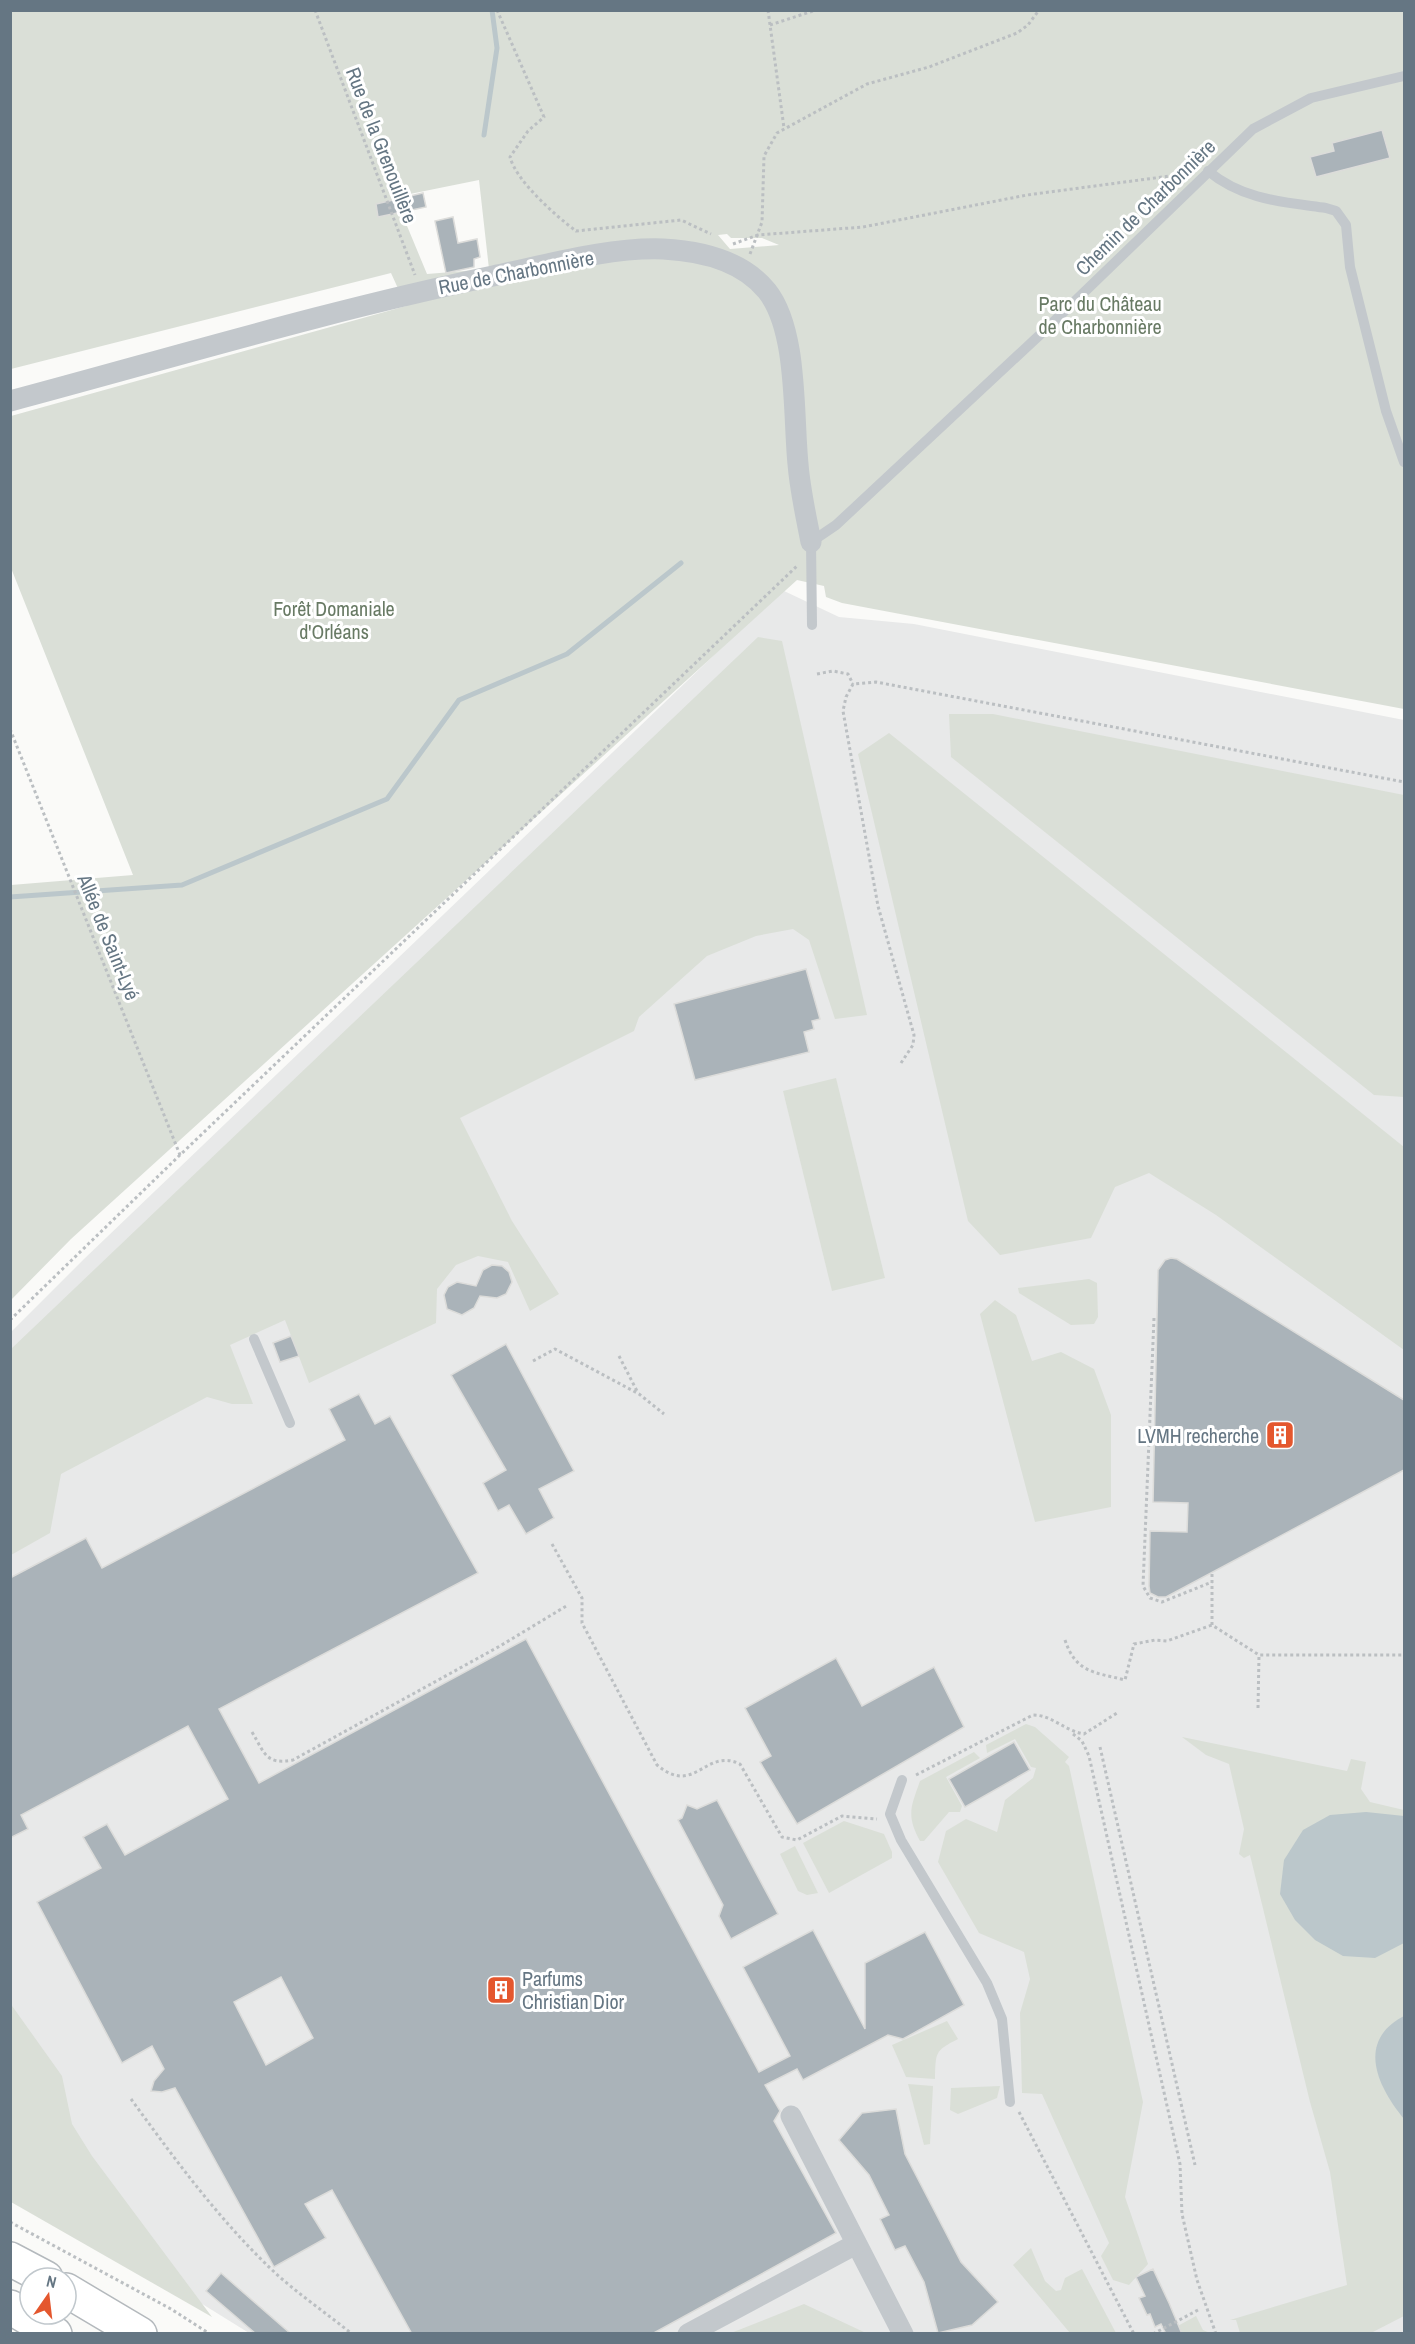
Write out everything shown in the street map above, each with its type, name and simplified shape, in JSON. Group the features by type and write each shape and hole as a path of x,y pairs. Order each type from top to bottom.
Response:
{"highway":[{"path":"78,2297 140,2334"},
{"path":"10,2307 56,2334"},
{"path":"78,2315 108,2334"}],"street":[{"name":"Rue de Charbonnière","path":"10,401 422,291 593,256 661,249 715,257 743,269 766,290 779,309 788,333 798,468 811,548"},
{"path":"791,2115 903,2334"},
{"path":"688,2334 856,2244"}],"lane":[{"name":"Chemin de Charbonnière","path":"811,548 1045,330 1253,129 1311,98 1404,76"},
{"path":"1208,171 1231,188 1245,194 1326,208 1336,211 1342,218 1346,225 1350,267 1386,411 1404,462"},
{"path":"811,548 812,625"},
{"path":"254,1339 290,1423"},
{"path":"908,1779 890,1814 901,1840 987,1983 1002,2019 1014,2105"}],"path":[{"name":"Rue de la Grenouillère","path":"315,10 422,291"},
{"path":"497,10 544,117 528,131 510,158 513,170 564,222 576,231 681,220 712,235"},
{"path":"768,10 784,128"},
{"path":"770,25 816,10"},
{"path":"743,269 762,222 764,156 771,139 784,128 867,84 930,67 1017,33 1028,25 1039,10"},
{"path":"732,244 758,236 863,227 1027,195 1208,171"},
{"path":"10,1320 811,548"},
{"path":"817,675 833,671 848,674 853,684"},
{"path":"853,684 876,681 1404,782"},
{"path":"853,684 846,697 843,711 845,723 878,906 914,1035 913,1045 902,1063"},
{"name":"Allée de Saint-Lyé","path":"10,729 180,1155"},
{"path":"1154,1318 1143,1586 1150,1598 1162,1602 1212,1582"},
{"path":"533,1360 555,1349 639,1394 664,1414"},
{"path":"619,1356 639,1394"},
{"path":"552,1544 582,1598 582,1623 657,1765 669,1776 685,1778 719,1760 730,1759 740,1764 782,1837 789,1840 797,1840 842,1816 872,1820 890,1814"},
{"path":"1212,1574 1212,1624"},
{"path":"252,1732 266,1757 278,1763 293,1760 500,1646 568,1605"},
{"path":"1065,1640 1070,1656 1078,1665 1090,1671 1125,1680 1134,1644 1155,1640 1167,1641 1212,1624"},
{"path":"1212,1624 1259,1655 1404,1654"},
{"path":"1258,1708 1259,1655"},
{"path":"1072,1732 1084,1734 1094,1730 1106,1718 1117,1713"},
{"path":"908,1779 1033,1715 1044,1715 1082,1741 1089,1756 1180,2164 1182,2214 1197,2280 1216,2334"},
{"path":"1100,1748 1195,2164"},
{"path":"131,2099 180,2166 229,2225 271,2269 352,2334"},
{"path":"1014,2105 1134,2334"},
{"path":"10,2222 171,2310 210,2334"},
{"path":"1153,2334 1198,2310"}],"shaded area":[{"name":"Parfums Christian Dior","path":"782,590 839,617 914,624 1404,720 1404,2333 249,2333 133,2261 11,2124 10,1333 84,1259"},
{"path":"1366,1812 1404,1816 1404,1943 1375,1958 1343,1956 1315,1940 1295,1920 1280,1894 1284,1860 1303,1830 1330,1815"},
{"path":"1404,2016 1404,2119 1379,2078 1376,2051 1380,2038 1389,2026"}],"green space":[{"name":"Forêt Domaniale d'Orléans","path":"11,11 1404,11 1404,709 842,603 826,597 824,586 797,580 71,1239 11,1300 11,885 133,875 11,568 11,416 406,306 391,273 11,369","holes":["479,180 489,269 427,274 395,197","727,234 731,238 762,238 779,245 730,249 718,235"]},
{"path":"758,637 782,641 867,1015 835,1019 809,940 793,929 756,936 707,956 639,1017 634,1031 460,1118 512,1221 559,1294 530,1311 508,1262 478,1256 456,1265 437,1289 436,1323 309,1383 285,1320 230,1345 253,1404 232,1404 207,1397 61,1474 50,1533 11,1555 11,1349"},
{"path":"949,714 993,714 1404,795 1404,1097 1374,1095 951,757"},
{"path":"889,733 1404,1147 1404,1350 1216,1215 1149,1173 1115,1187 1091,1238 1000,1255 968,1221 858,754"},
{"path":"836,1078 885,1278 832,1291 783,1091"},
{"path":"1089,1279 1097,1283 1098,1317 1094,1324 1071,1325 1019,1293 1018,1288"},
{"path":"995,1300 1016,1315 1032,1361 1061,1352 1094,1369 1111,1415 1111,1507 1035,1522 980,1314"},
{"path":"1026,1724 1035,1727 1069,1757 1065,1762 1069,1766 1143,2102 1125,2197 1148,2264 1129,2285 1113,2280 1101,2256 1109,2243 1042,2094 1022,2093 1020,2013 1030,1979 1024,1952 979,1933 938,1862 946,1831 966,1819 997,1832 1005,1800 1033,1778 1036,1768 1031,1767 1015,1739 987,1753 986,1745"},
{"path":"1182,1737 1347,1771 1351,1759 1366,1762 1361,1789 1370,1802 1404,1810 1404,2316 1371,2333 1240,2333 1236,2320 1230,2320 1347,2285 1330,2172 1310,2102 1250,1855 1244,1858 1239,1854 1244,1829 1229,1764 1206,1755"},
{"path":"974,1752 980,1758 946,1777 962,1806 960,1812 949,1812 924,1841 920,1841 913,1824 911,1811 920,1781"},
{"path":"844,1821 884,1834 892,1852 892,1858 829,1893 803,1843"},
{"path":"795,1846 818,1893 807,1895 798,1891 780,1854"},
{"path":"10,2003 62,2076 72,2124 92,2156 212,2317 11,2202"},
{"path":"947,2021 958,2039 940,2050 936,2058 935,2079 906,2077 892,2045"},
{"path":"908,2084 933,2086 930,2144 924,2145"},
{"path":"1000,2086 997,2098 958,2114 950,2110 951,2088"},
{"path":"1031,2248 1045,2281 1056,2291 1061,2290 1065,2278 1082,2269 1116,2333 1070,2333 1013,2265"},
{"path":"804,2304 866,2333 731,2333"},
{"path":"1196,2316 1203,2330 1210,2333 1163,2334"}],"building":[{"path":"1382,130 1390,158 1316,177 1310,157 1334,151 1332,143"},
{"path":"423,193 426,207 378,217 376,204"},
{"path":"453,217 458,243 477,239 480,257 474,259 474,267 446,273 435,221"},
{"path":"806,969 820,1019 812,1021 814,1029 804,1032 809,1052 695,1080 674,1004"},
{"name":"LVMH recherche","path":"1177,1259 1404,1400 1404,1470 1166,1597 1158,1597 1150,1593 1149,1586 1150,1531 1187,1532 1188,1503 1153,1502 1158,1270 1165,1260"},
{"path":"492,1265 502,1266 509,1272 512,1282 506,1294 497,1298 480,1296 474,1308 462,1315 447,1309 444,1295 448,1287 457,1282 476,1286 483,1270"},
{"path":"291,1336 299,1356 280,1362 273,1343"},
{"path":"506,1344 574,1471 539,1489 554,1518 526,1534 509,1505 498,1511 483,1483 506,1470 451,1375"},
{"name":"Parfums Christian Dior","path":"359,1394 375,1424 390,1416 478,1573 219,1709 259,1783 526,1639 759,2072 790,2056 743,1967 813,1930 865,2029 865,1963 925,1932 964,2005 903,2039 888,2035 803,2080 797,2069 765,2085 780,2111 774,2121 836,2233 652,2334 412,2334 332,2190 305,2204 326,2238 274,2267 175,2088 162,2092 151,2091 154,2081 164,2069 152,2046 122,2063 37,1902 101,1868 83,1837 94,1831 107,1824 125,1855 228,1799 188,1726 21,1815 28,1829 10,1838 10,1578 86,1538 102,1568 345,1440 329,1409","holes":["281,1977 313,2038 266,2065 234,2002"]},
{"path":"836,1658 862,1706 934,1667 964,1727 797,1824 760,1762 771,1756 745,1708"},
{"path":"1014,1742 1030,1770 965,1807 949,1779"},
{"path":"717,1800 778,1914 731,1939 719,1916 723,1905 678,1820 682,1818 687,1805 697,1809"},
{"path":"896,2109 905,2154 961,2262 998,2302 972,2325 938,2333 924,2282 905,2246 895,2250 880,2219 889,2215 869,2175 839,2140 862,2113"},
{"path":"1153,2269 1182,2334 1166,2334 1161,2324 1155,2327 1150,2314 1147,2315 1139,2298 1145,2296 1136,2277"},
{"path":"221,2273 291,2334 256,2334 206,2291"}],"waterway":[{"path":"484,135 497,48 492,10"},
{"path":"10,897 182,885 387,799 459,700 567,654 681,563"}],"place":[{"name":"LVMH recherche","path":"1280,1435"},
{"name":"Parfums Christian Dior","path":"501,1990"}],"park label":[{"name":"Parc du Château de Charbonnière","path":"1100,314"}]}
